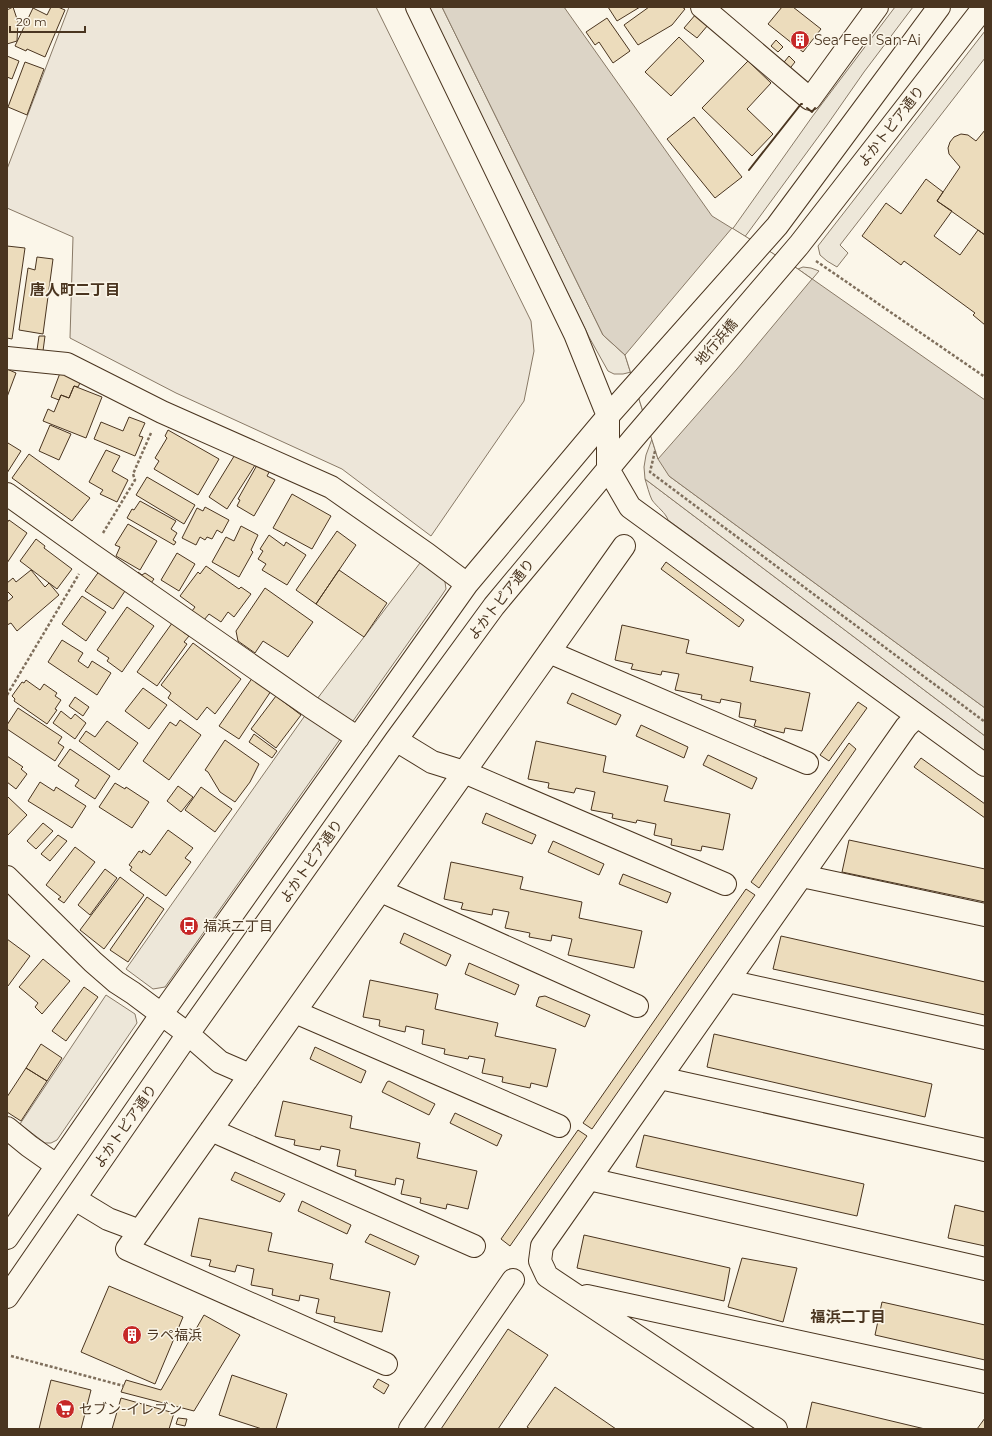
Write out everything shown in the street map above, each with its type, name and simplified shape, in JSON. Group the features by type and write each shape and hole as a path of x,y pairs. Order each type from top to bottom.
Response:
{"street":[{"path":"417,7 575,334 608,416 608,469 630,508 985,765"},
{"path":"702,7 810,99 876,7"},
{"path":"7,1238 161,1015 467,584 608,416 777,226 939,7"},
{"name":"よかトピア通り","path":"799,245 984,7"},
{"name":"地行浜橋","path":"633,439 799,245"},
{"path":"7,358 67,364 162,412 331,487 467,584"},
{"name":"よかトピア通り","path":"7,1297 188,1034 396,740 494,606 633,439"},
{"path":"7,494 311,707 358,738"},
{"path":"386,1364 127,1249 624,546"},
{"path":"549,652 807,763"},
{"path":"776,1429 547,1276 540,1260 542,1246 906,727 917,716"},
{"path":"396,740 432,762 464,772 725,884"},
{"path":"802,876 985,915"},
{"path":"7,877 93,962 116,982 188,1034 220,1062 250,1075"},
{"path":"380,891 637,1006"},
{"path":"728,981 985,1038"},
{"path":"295,1012 559,1126"},
{"path":"660,1078 985,1150"},
{"path":"7,1128 56,1165"},
{"path":"211,1130 474,1246"},
{"path":"589,1179 985,1269"},
{"path":"75,1199 108,1219 140,1231"},
{"path":"410,1429 513,1280"},
{"path":"575,1294 985,1382"}],"path":[{"path":"816,261 985,378"},
{"path":"7,695 135,480 133,474 162,412"},
{"path":"655,450 650,472 985,722"},
{"path":"11,1356 124,1386"}],"shaded area":[{"path":"69,7 376,7 531,321 534,351 524,401 431,536 342,469 176,393 70,338 73,237 7,208 7,169"},
{"path":"429,7 442,7 603,335 625,355 734,227 812,117 895,7 913,7 747,234 631,372 614,374 608,371 589,337"},
{"path":"442,7 564,7 712,216 798,269 985,400 985,708 669,476 658,459 625,355 603,335"},
{"path":"985,31 985,58 840,245 848,253 837,267 827,261 820,255 818,246"},
{"path":"803,267 819,271 737,369 669,476 985,708 985,736 645,479 644,467 646,455 652,439 798,269"},
{"path":"645,479 985,736 985,751 668,520 652,500"},
{"path":"423,559 442,577 445,582 446,589 165,987 153,989 126,969 311,707"},
{"path":"106,995 135,1014 137,1023 57,1140 51,1143 45,1143 20,1124"}],"pier":[{"path":"732,228 812,279 737,369 658,459 625,355"}],"building":[{"path":"13,7 18,22 17,41 7,44 7,10"},
{"path":"51,7 58,7 65,10 45,57 27,49 26,51 15,46 33,8 47,15"},
{"path":"608,7 640,7 617,21"},
{"path":"649,7 682,7 685,9 672,25 638,45 624,25"},
{"name":"Sea Feel San-Ai","path":"782,7 793,7 821,29 803,52 768,24"},
{"path":"696,14 708,25 697,38 684,28"},
{"path":"607,18 630,51 613,63 599,42 595,45 586,32"},
{"path":"679,37 704,61 671,96 645,72"},
{"path":"776,40 783,47 778,52 771,46"},
{"path":"7,56 19,61 12,79 7,77"},
{"path":"789,56 795,62 787,72 781,66"},
{"path":"748,61 771,83 747,109 773,134 752,156 702,108"},
{"path":"25,62 44,69 27,115 8,107"},
{"path":"694,117 742,177 715,198 667,139"},
{"path":"985,130 985,235 937,201 960,167 949,154 948,148 950,142 954,137 961,134 968,135 976,141"},
{"path":"926,179 943,192 937,201 952,211 934,236 960,255 978,230 985,235 985,325 973,315 975,313 904,261 901,265 862,236 886,203 901,214"},
{"path":"7,246 25,248 12,339 7,338"},
{"path":"37,257 53,259 43,334 19,330 28,268 35,270"},
{"path":"39,336 45,336 43,351 37,350"},
{"path":"7,369 16,373 7,397"},
{"path":"60,373 81,381 78,387 74,386 69,398 61,395 59,400 51,397"},
{"path":"74,386 102,397 86,438 43,421 48,409 54,412 61,395 69,398"},
{"path":"129,417 145,423 139,436 143,437 135,456 94,439 101,422 123,431"},
{"path":"50,425 71,434 59,460 39,451"},
{"path":"168,430 219,459 198,495 154,469 159,461 155,458 167,438 165,436"},
{"path":"8,443 21,451 7,473 7,445"},
{"path":"106,450 120,456 112,471 128,480 117,502 100,494 103,490 89,482"},
{"path":"236,453 257,462 227,509 209,497"},
{"path":"29,454 90,498 72,521 12,478"},
{"path":"261,458 273,465 267,476 275,480 254,516 237,506 240,500 238,499"},
{"path":"147,477 195,505 184,524 136,495"},
{"path":"292,494 331,516 312,549 273,528"},
{"path":"140,501 176,521 171,529 177,533 173,540 176,542 174,545 127,518 132,509 134,510"},
{"path":"205,507 229,520 222,533 217,530 212,539 207,537 205,540 200,537 196,545 182,538 197,508 203,511"},
{"path":"9,520 27,533 7,563 7,523"},
{"path":"128,524 157,541 140,570 116,556 120,547 115,545"},
{"path":"241,526 258,535 251,550 253,552 239,577 212,562 226,537 234,541"},
{"path":"337,531 356,545 316,604 296,590"},
{"path":"269,535 284,546 286,542 306,555 287,585 262,570 266,564 258,559 263,551 260,549"},
{"path":"36,539 45,546 44,548 72,569 57,589 20,561"},
{"path":"177,553 195,564 179,591 161,580"},
{"path":"666,562 744,620 739,627 661,569"},
{"path":"206,566 239,589 241,587 251,594 234,617 228,612 221,622 209,614 204,620 192,611 195,607 180,596 198,572 200,574"},
{"path":"31,570 45,587 49,583 59,595 17,631 11,623 7,625 7,602 13,597 7,591 7,583 13,578 16,582"},
{"path":"100,570 127,588 113,609 85,591"},
{"path":"339,570 387,603 364,637 316,604"},
{"path":"138,572 142,575 145,573 154,579 151,583 139,576"},
{"path":"265,588 313,622 288,657 263,641 255,653 238,641 236,631"},
{"path":"82,596 106,612 86,641 62,624"},
{"path":"127,607 154,626 122,672 107,661 109,658 97,650"},
{"path":"175,619 187,627 183,632 189,636 184,642 187,644 157,686 137,672"},
{"path":"622,625 689,640 686,653 753,667 750,681 810,693 802,731 785,728 784,733 754,726 756,720 739,717 741,703 721,699 720,703 701,699 702,695 675,690 679,674 662,671 661,675 631,669 633,664 615,660"},
{"path":"62,640 83,653 78,661 88,668 92,661 111,673 97,695 48,662"},
{"path":"193,643 241,679 215,714 207,707 197,720 168,698 171,693 161,685"},
{"path":"253,677 271,691 239,739 219,726"},
{"path":"26,680 40,690 44,684 57,693 55,696 61,700 55,709 57,710 47,724 14,701 15,699 12,696 22,682 24,683"},
{"path":"143,688 167,705 149,729 125,711"},
{"path":"572,693 621,715 616,725 567,703"},
{"path":"276,696 301,715 276,748 251,729"},
{"path":"75,697 89,707 83,716 69,706"},
{"path":"858,702 867,708 829,761 820,755"},
{"path":"18,708 62,737 58,743 64,747 55,761 7,729 7,725"},
{"path":"61,711 71,719 75,714 86,723 75,739 53,723"},
{"path":"180,720 201,735 169,780 143,761 170,722 176,726"},
{"path":"107,721 138,743 119,770 79,741 86,731 95,737"},
{"path":"641,725 688,747 684,758 636,736"},
{"path":"254,734 277,751 272,758 249,742"},
{"path":"225,740 259,764 250,782 235,802 220,792 208,772 205,770"},
{"path":"536,741 606,756 603,772 668,786 664,801 730,814 723,850 702,846 701,851 671,845 672,839 654,835 656,824 637,820 636,823 612,818 613,814 591,810 595,792 576,788 574,793 548,788 549,783 528,779"},
{"path":"849,743 856,749 759,888 751,882"},
{"path":"70,749 110,776 95,799 75,786 79,780 58,766"},
{"path":"708,755 757,778 752,789 703,765"},
{"path":"7,756 23,767 21,769 27,774 16,789 7,782"},
{"path":"921,758 985,804 985,818 914,767"},
{"path":"40,782 54,791 56,787 86,806 72,828 28,801"},
{"path":"115,783 125,789 126,787 149,802 132,828 99,807"},
{"path":"178,786 193,797 181,812 167,801"},
{"path":"201,787 232,809 215,832 185,810"},
{"path":"8,797 27,815 7,836 7,798"},
{"path":"486,813 536,835 532,844 482,823"},
{"path":"43,823 53,831 36,849 27,841"},
{"path":"168,830 193,848 185,858 191,862 166,896 130,870 132,867 129,865 139,851 142,853 143,850 150,855"},
{"path":"58,835 67,841 50,861 41,854"},
{"path":"849,840 985,869 985,902 842,872"},
{"path":"553,841 604,864 599,875 548,852"},
{"path":"75,847 95,862 64,903 58,899 61,897 46,885"},
{"path":"451,862 523,877 520,889 582,902 579,918 642,931 634,968 568,955 572,939 552,935 551,941 529,937 530,933 505,928 509,912 493,909 492,915 461,909 463,903 444,899"},
{"path":"105,869 117,878 90,915 78,905"},
{"path":"623,874 671,893 667,903 619,884"},
{"path":"120,877 144,895 104,949 80,930"},
{"path":"746,889 755,895 592,1129 583,1123"},
{"path":"147,897 164,909 128,962 110,950"},
{"path":"404,933 451,955 446,966 400,943"},
{"path":"781,936 985,982 985,1015 773,969"},
{"path":"7,939 30,956 8,986 7,985"},
{"path":"43,959 70,981 42,1014 35,1007 38,1003 19,987"},
{"path":"469,963 519,985 515,995 465,974"},
{"path":"370,980 438,994 435,1009 498,1023 495,1036 556,1049 547,1087 531,1083 530,1088 502,1082 503,1077 482,1073 485,1059 469,1056 468,1059 444,1054 445,1049 422,1044 424,1030 406,1026 405,1032 379,1026 380,1020 363,1017"},
{"path":"84,987 98,997 66,1041 52,1031"},
{"path":"545,996 590,1015 585,1027 536,1006 539,997"},
{"path":"714,1034 932,1084 925,1117 707,1067"},
{"path":"41,1044 62,1058 47,1081 26,1068"},
{"path":"315,1047 366,1071 361,1083 310,1059"},
{"path":"26,1068 47,1081 21,1121 7,1112 7,1097"},
{"path":"389,1081 435,1104 429,1115 382,1092"},
{"path":"283,1101 352,1116 350,1128 420,1143 417,1158 477,1171 468,1209 447,1204 446,1209 420,1203 421,1198 401,1194 404,1180 396,1178 395,1185 355,1176 356,1170 337,1166 340,1150 321,1146 320,1150 294,1145 295,1140 275,1136"},
{"path":"455,1113 502,1135 497,1146 450,1123"},
{"path":"578,1130 587,1136 510,1246 501,1239"},
{"path":"644,1135 864,1184 857,1216 636,1167"},
{"path":"235,1172 285,1194 280,1202 231,1180"},
{"path":"302,1201 351,1225 347,1234 298,1211"},
{"path":"955,1205 985,1212 985,1246 948,1238"},
{"path":"199,1218 272,1233 268,1251 333,1264 330,1279 390,1292 382,1332 334,1322 335,1317 316,1313 319,1299 300,1295 299,1301 272,1295 273,1289 251,1285 254,1269 237,1265 235,1272 209,1266 211,1260 191,1256"},
{"path":"370,1234 419,1256 415,1265 365,1242"},
{"path":"584,1235 730,1268 724,1301 577,1268"},
{"path":"742,1258 797,1268 783,1322 728,1307"},
{"name":"ラペ福浜","path":"109,1286 183,1317 155,1384 81,1352"},
{"path":"882,1302 985,1325 985,1360 875,1335"},
{"path":"204,1315 240,1335 194,1411 121,1392 126,1380 161,1390"},
{"path":"508,1329 548,1355 498,1429 441,1429"},
{"path":"232,1375 287,1394 276,1429 262,1429 219,1415"},
{"path":"378,1379 389,1385 384,1394 373,1387"},
{"name":"セブン-イレブン","path":"51,1380 91,1390 81,1429 39,1429"},
{"path":"555,1387 616,1429 530,1429 527,1427"},
{"path":"121,1398 174,1413 169,1429 112,1429"},
{"path":"812,1402 925,1429 806,1429"},
{"path":"178,1418 187,1419 185,1426 176,1424"},
{"path":"985,1418 985,1429 977,1429"}],"wall":[{"path":"749,170 802,104"},
{"path":"807,108 812,112 815,108"}],"place":[{"name":"Sea Feel San-Ai","path":"800,40"},
{"name":"福浜二丁目","path":"189,926"},
{"name":"ラペ福浜","path":"132,1335"},
{"name":"セブン-イレブン","path":"65,1409"}],"district":[{"name":"唐人町二丁目","path":"75,290"},
{"name":"福浜二丁目","path":"848,1317"}]}
